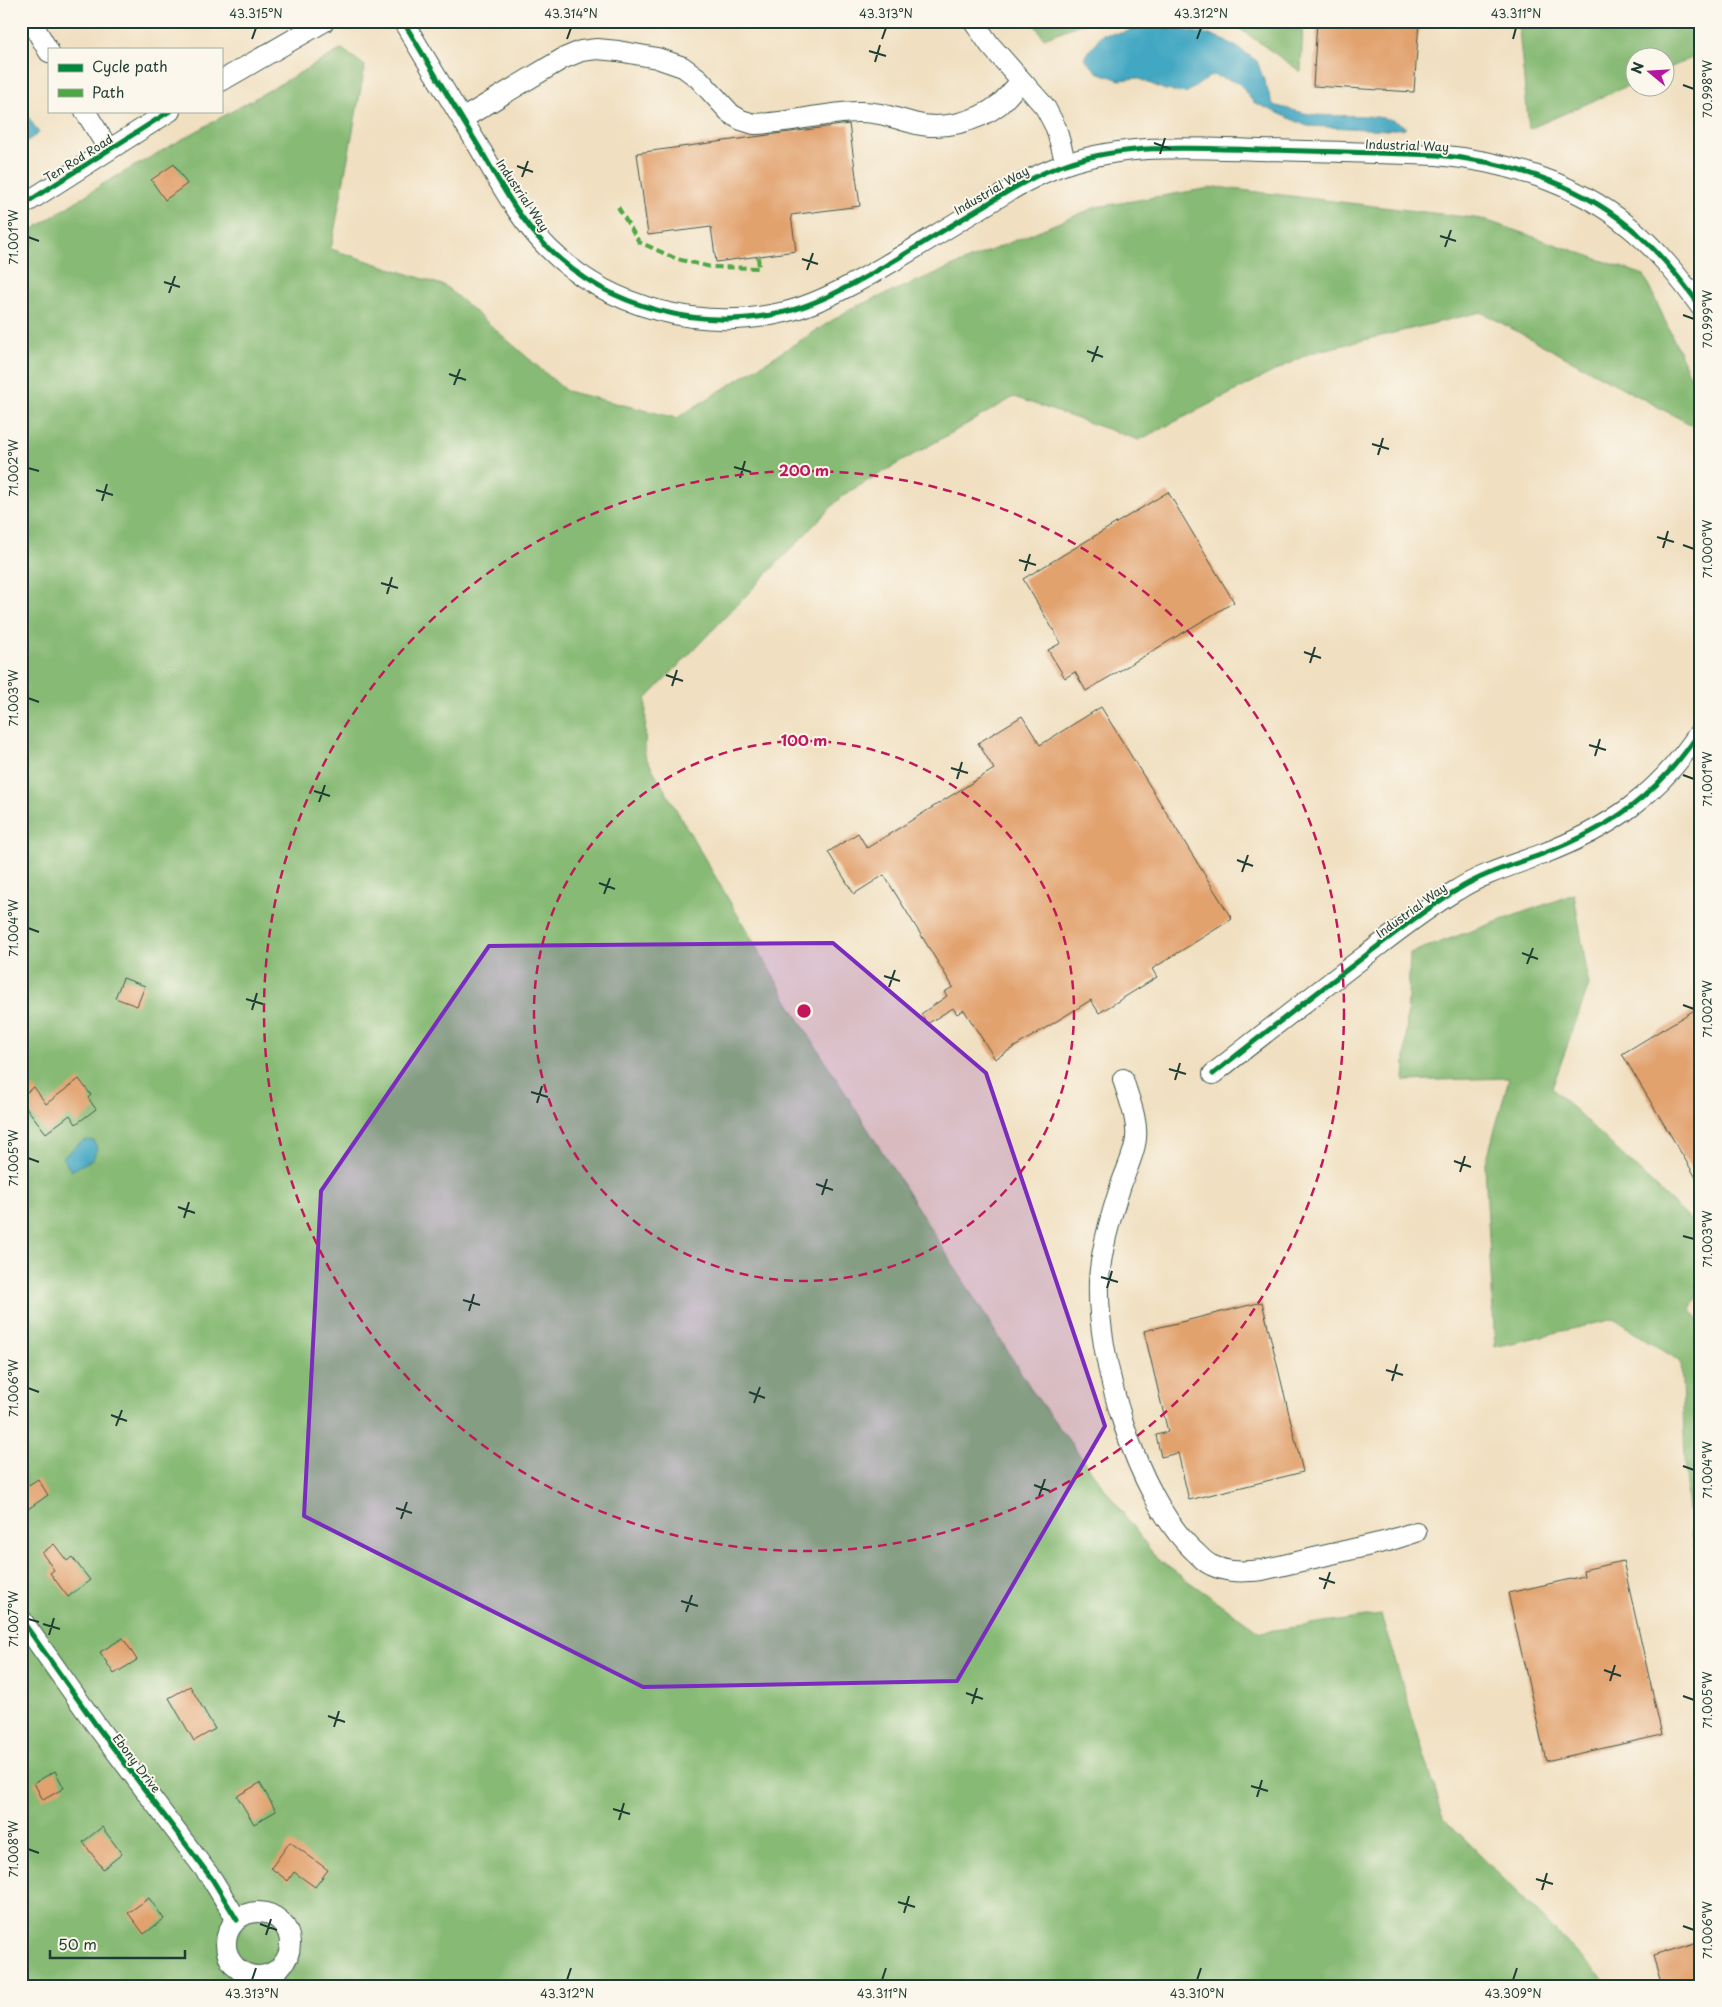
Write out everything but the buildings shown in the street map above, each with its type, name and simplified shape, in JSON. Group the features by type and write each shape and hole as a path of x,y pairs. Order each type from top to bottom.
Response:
{"street":[{"path":"31,21 48,50"},
{"path":"222,80 325,21"},
{"name":"Industrial Way","path":"403,21 525,220 547,247 569,267 600,286 628,300 662,311 695,318 724,320 756,318 787,312 815,302 848,286 1040,174 1090,157 1121,151 1177,147 1462,157 1544,179 1575,192 1602,207 1626,224 1667,263 1701,306"},
{"path":"973,21 1021,82 1050,115 1056,128 1066,164"},
{"path":"462,120 562,59 581,51 597,49 657,58 683,68 698,78 731,114 741,120 754,124 769,124 858,112 878,113 916,124 933,126 950,124 972,119 986,113 1000,103 1021,82"},
{"path":"86,112 109,150"},
{"name":"Ten Rod Road","path":"21,206 168,112"},
{"name":"Industrial Way","path":"1213,1074 1422,912 1459,888 1562,846 1592,832 1627,811 1665,777 1701,730"},
{"path":"1123,1079 1136,1124 1136,1138 1112,1210 1101,1265 1099,1294 1103,1346 1116,1402 1130,1442 1150,1487 1171,1525 1208,1564 1227,1571 1244,1572 1262,1570 1378,1543 1416,1532"},
{"name":"Ebony Drive","path":"21,1619 96,1725 212,1879 236,1920"}],"highlighted area":[{"path":"833,943 986,1073 1105,1426 957,1681 643,1687 304,1516 321,1191 489,946"}],"green space":[{"path":"1032,21 1088,21 1044,38"},
{"path":"1229,21 1303,21 1301,72"},
{"path":"1518,21 1701,21 1701,54 1674,66 1674,48 1624,48 1624,87 1529,129"},
{"path":"342,49 365,66 331,249 445,286 566,391 677,418 852,308 1096,207 1216,187 1482,219 1644,275 1701,399 1701,430 1481,312 1310,353 1139,440 1014,397 843,495 646,699 645,756 793,1010 1035,1395 1157,1559 1260,1632 1381,1615 1444,1819 1612,1986 21,1986 21,237 103,184"},
{"path":"1574,894 1589,985 1552,1088 1701,1230 1701,1289 1691,1310 1701,1323 1701,1577 1695,1551 1688,1497 1681,1362 1614,1319 1495,1347 1485,1166 1509,1078 1404,1081 1410,953"}],"water":[{"path":"1151,25 1215,36 1235,46 1257,61 1273,105 1315,115 1363,116 1388,119 1406,128 1387,130 1307,126 1253,102 1239,83 1212,75 1186,93 1165,90 1137,78 1120,80 1097,72 1084,58 1102,34 1121,33"},
{"path":"23,109 39,133 27,141 21,131"},
{"path":"86,1140 94,1141 97,1148 93,1159 71,1171 62,1157"}],"marked path":[{"path":"618,207 639,242 677,259 711,267 759,268 758,256"}],"cycle path":[{"path":"403,21 504,189 538,237 572,269 599,287 628,300 658,310 690,317 722,319 785,312 809,305 865,278 1034,177 1089,157 1162,148 1437,155 1487,162 1512,168 1561,186 1607,210 1638,234 1657,253 1701,307"},
{"path":"21,206 168,112"},
{"path":"1213,1074 1399,930 1445,897 1487,875 1566,845 1611,820 1631,806 1668,773 1701,730"},
{"path":"21,1619 96,1725 212,1879 237,1920"}]}
